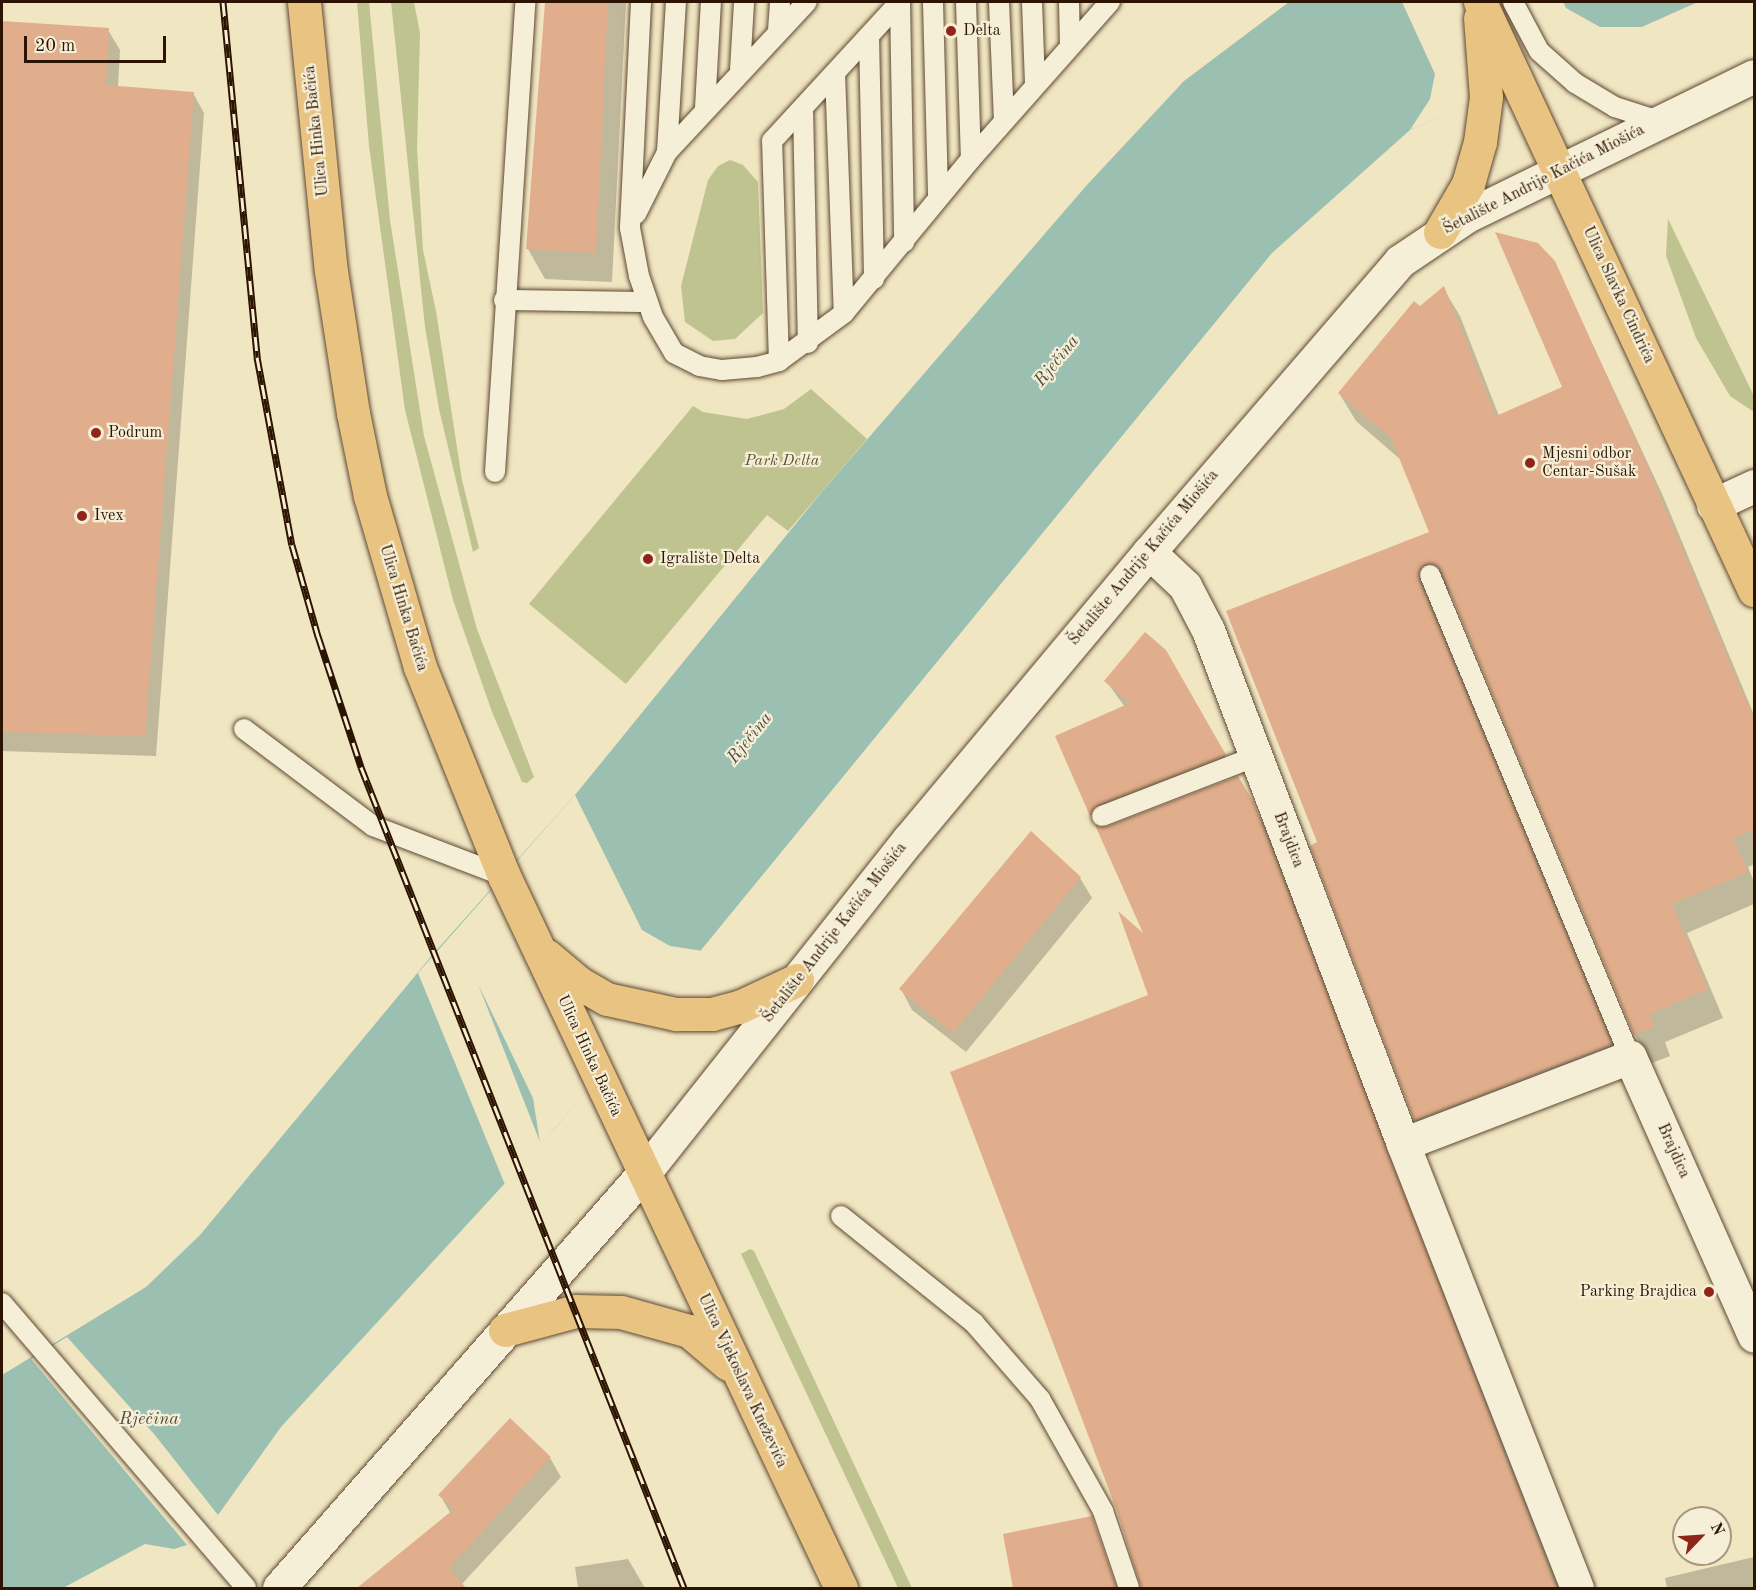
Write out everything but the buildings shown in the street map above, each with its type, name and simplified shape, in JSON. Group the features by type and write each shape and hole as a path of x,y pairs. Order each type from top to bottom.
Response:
{"main road":[{"name":"Ulica Hinka Bačića","path":"304,2 330,271 370,496 420,667 504,876 644,1173"},
{"name":"Ulica Slavka Cindrića","path":"1479,2 1561,171 1713,505 1755,590"},
{"path":"1440,232 1476,164 1486,97 1479,2"},
{"path":"538,949 579,983 607,999 652,1012 712,1014 739,1007 797,981"},
{"name":"Ulica Vjekoslava Kneževića","path":"644,1173 841,1588"},
{"path":"505,1330 540,1318 596,1309 652,1318 688,1331 703,1341 718,1352 745,1386"}],"street":[{"name":"Šetalište Andrije Kačića Miošića","path":"279,1588 644,1173 909,839 1149,552 1367,296 1400,261 1440,232 1755,76"},
{"path":"1713,505 1755,486"},
{"name":"Brajdica","path":"1149,552 1185,586 1208,630 1402,1144 1577,1588"},
{"path":"1402,1144 1630,1057"},
{"name":"Brajdica","path":"1630,1057 1755,1336"}],"lane":[{"path":"495,472 504,300 525,2"},
{"path":"642,2 630,228 647,302 668,344 688,362 723,369 757,368 779,361 808,343 844,313 970,159 1070,46 1103,5"},
{"path":"667,152 676,2"},
{"path":"705,108 711,2"},
{"path":"740,70 744,2"},
{"path":"778,31 780,2"},
{"path":"630,228 667,152 740,70 807,2"},
{"path":"900,2 904,242"},
{"path":"779,361 772,141 900,2"},
{"path":"933,2 938,198"},
{"path":"966,2 970,159"},
{"path":"999,2 1004,121"},
{"path":"1032,2 1035,85"},
{"path":"1069,2 1070,46"},
{"path":"1513,2 1539,51 1553,66 1615,107 1649,118 1667,118"},
{"path":"868,36 874,279"},
{"path":"834,73 844,313"},
{"path":"803,108 808,343"},
{"path":"504,300 647,302"},
{"path":"1430,575 1630,1057"},
{"path":"244,729 373,826 504,876"},
{"path":"1101,816 1257,756"},
{"path":"841,1216 974,1323 1040,1400 1103,1511 1129,1588"},
{"path":"2,1304 246,1588"}],"green space":[{"path":"357,2 369,2 390,220 424,436 477,629 534,777 527,783 522,782 492,712 453,600 405,410 369,146"},
{"path":"391,2 414,2 420,33 417,149 423,250 436,311 462,480 479,548 473,552 439,409 425,327"},
{"path":"730,160 743,165 758,182 763,313 735,339 713,341 685,322 681,286 708,180 718,166"},
{"path":"1668,219 1754,396 1754,412 1730,396 1696,338 1666,256"},
{"name":"Igralište Delta","path":"811,389 867,439 788,531 767,515 626,684 529,604 693,406 703,412 747,419 784,409"},
{"path":"750,1249 754,1251 912,1588 898,1588 741,1254"}],"water":[{"name":"Rječina","path":"1289,2 1698,2 1410,130 1272,253 552,1132 281,1427 218,1515 187,1545 174,1549 145,1544 63,1588 2,1588 2,1375 146,1287 200,1235 434,953 575,795 820,494 1086,186 1184,81"}],"pier":[{"path":"1402,2 1563,2 1566,8 1600,27 1644,27 1410,130 1430,99 1435,74"},
{"path":"575,795 642,930 670,946 703,951 506,1187 418,973","holes":["478,984 533,1098 540,1141"]},
{"path":"67,1337 154,1434 218,1515 187,1545 31,1359"}],"railway":[{"path":"223,2 257,357 292,545 318,636 361,767 684,1588"}],"place":[{"name":"Delta","path":"951,31"},
{"name":"Podrum","path":"96,433"},
{"name":"Mjesni odbor Centar-Sušak","path":"1530,463"},
{"name":"Ivex","path":"82,516"},
{"name":"Igralište Delta","path":"648,559"},
{"name":"Parking Brajdica","path":"1709,1292"}],"park label":[{"name":"Park Delta","path":"782,461"}]}
